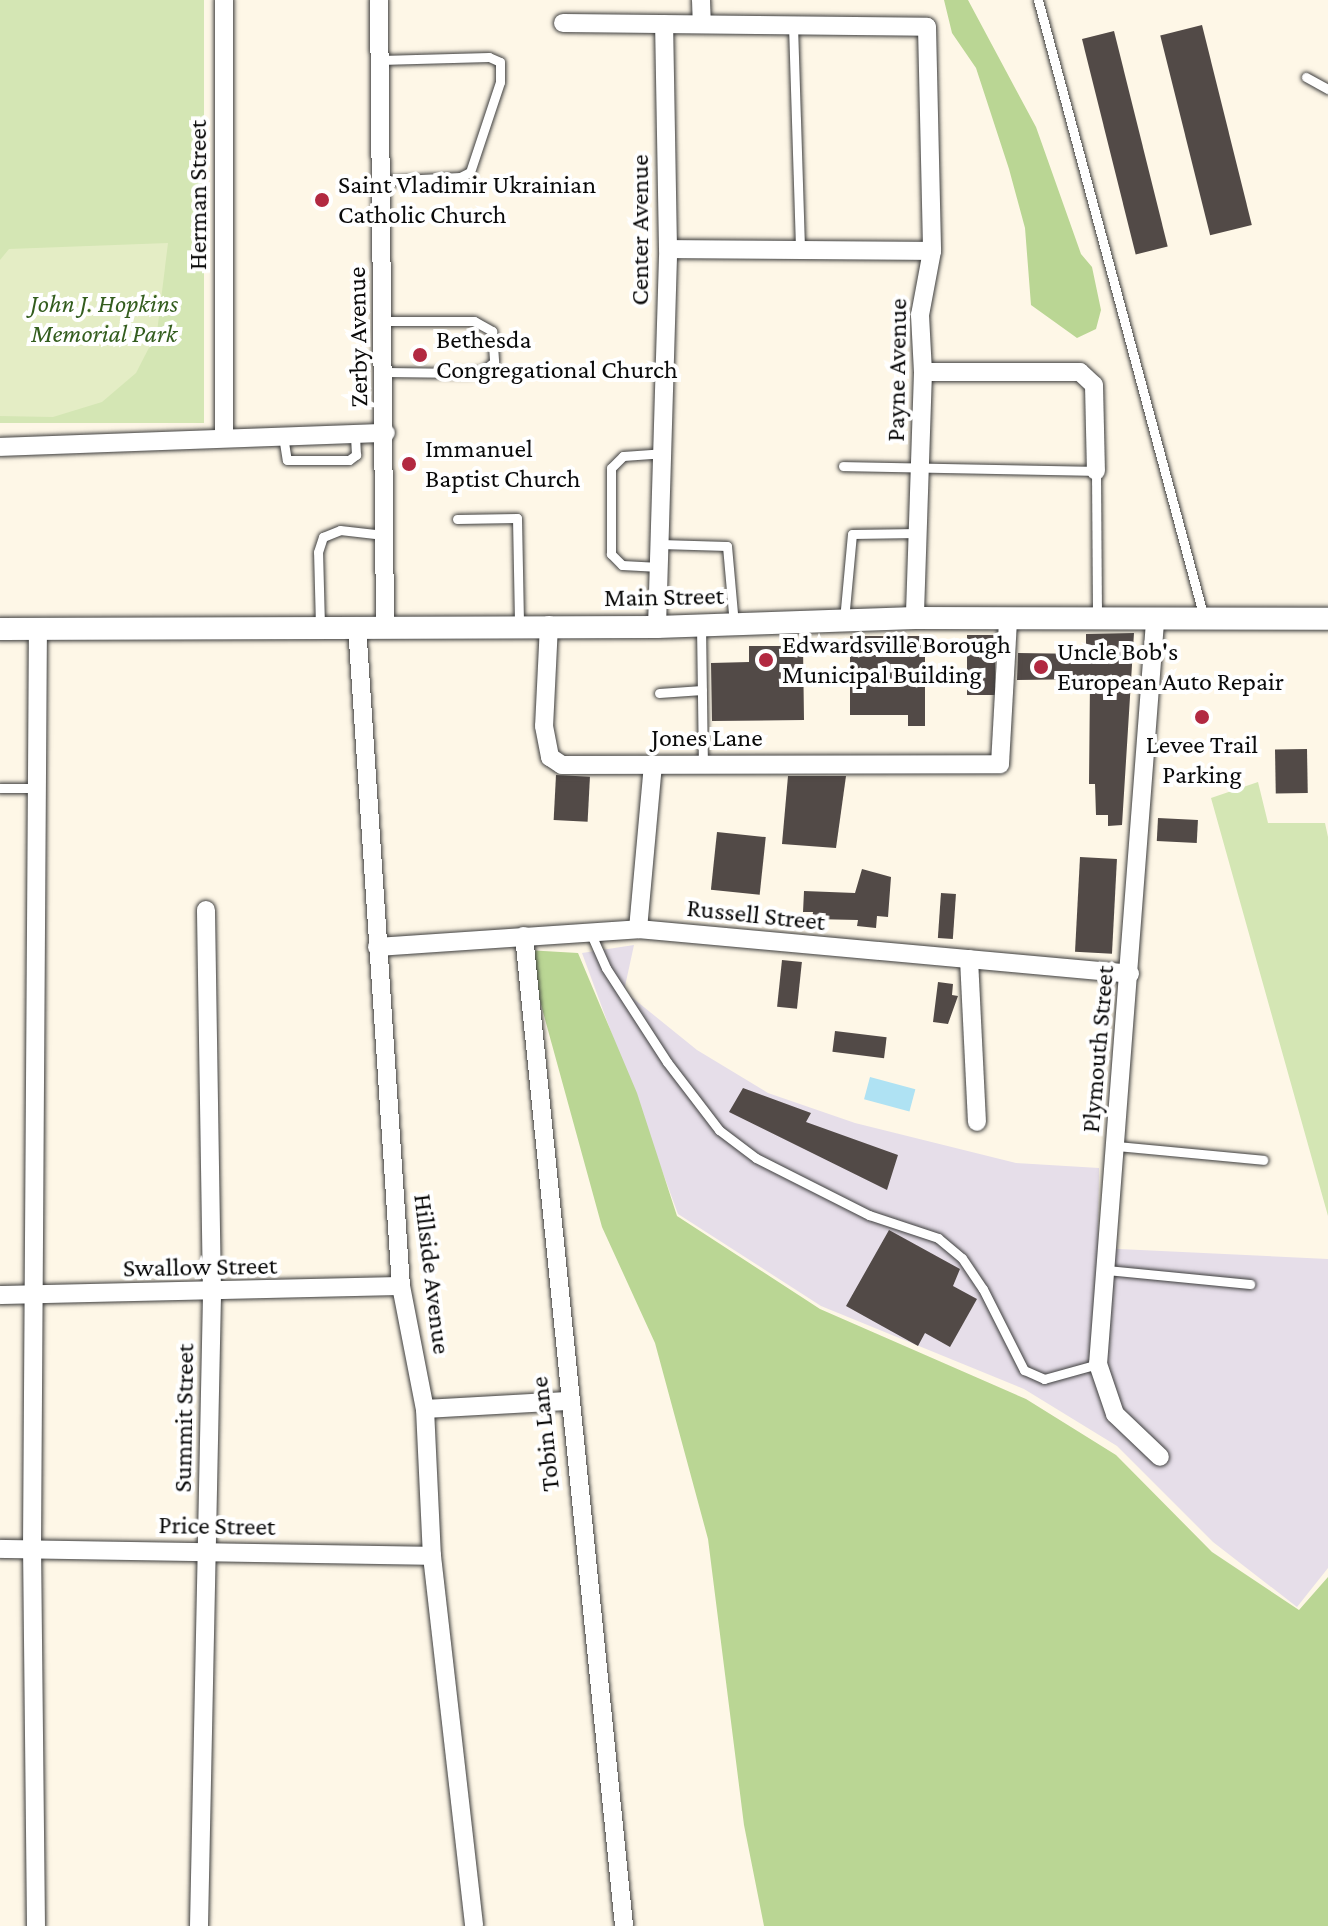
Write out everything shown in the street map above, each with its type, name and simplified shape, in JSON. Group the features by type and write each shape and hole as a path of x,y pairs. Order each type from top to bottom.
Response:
{"street":[{"name":"Herman Street","path":"224,0 224,438"},
{"name":"Zerby Avenue","path":"379,0 386,433 385,625"},
{"path":"701,0 702,24"},
{"path":"563,23 793,25"},
{"name":"Center Avenue","path":"657,627 668,249 664,24"},
{"name":"Payne Avenue","path":"793,25 927,27 932,251 920,315 923,372 915,618"},
{"path":"668,249 932,251"},
{"path":"923,372 1080,372 1094,385 1096,471"},
{"path":"0,447 386,433"},
{"name":"Main Street","path":"0,629 519,624 657,627 915,618 1155,622 1328,619"},
{"name":"Jones Lane","path":"549,625 544,726 550,757 562,765 1000,764 1008,620"},
{"name":"Plymouth Street","path":"1155,622 1098,1364 1115,1414 1160,1457"},
{"name":"Hillside Avenue","path":"357,626 401,1286 425,1409 432,1556 474,1926"},
{"path":"36,1926 32,1548 38,628"},
{"path":"638,929 653,765"},
{"name":"Summit Street","path":"199,1926 212,1294 206,910"},
{"name":"Russell Street","path":"377,947 638,929 1130,974"},
{"name":"Tobin Lane","path":"524,936 567,1401 624,1926"},
{"path":"969,959 977,1122"},
{"name":"Swallow Street","path":"0,1295 212,1294 401,1286"},
{"path":"425,1409 567,1401"},
{"name":"Price Street","path":"0,1549 432,1556"}],"lane":[{"path":"1038,0 1205,621"},
{"path":"793,25 800,251"},
{"path":"380,60 489,57 500,62 500,82 470,172 460,177 382,181"},
{"path":"1306,77 1328,89"},
{"path":"384,321 474,321 492,331 494,362 483,371 467,373 385,372"},
{"path":"283,436 287,460 349,460 356,455 355,434"},
{"path":"659,567 622,565 611,554 611,468 623,456 662,453"},
{"path":"843,466 1096,471 1097,621"},
{"path":"457,519 517,518 519,624"},
{"path":"320,626 318,552 323,537 340,530 385,535"},
{"path":"844,620 852,534 918,533"},
{"path":"660,544 727,546 734,624"},
{"path":"701,625 703,765"},
{"path":"659,693 702,690"},
{"path":"0,788 37,788"},
{"path":"590,932 606,968 667,1062 719,1130 756,1158 855,1209 938,1238 962,1258 983,1289 1024,1370 1044,1379 1098,1364"},
{"path":"1116,1146 1263,1160"},
{"path":"1106,1270 1250,1284"}],"shaded area":[{"path":"634,945 624,991 697,1050 768,1093 855,1123 1016,1163 1099,1168 1098,1248 1328,1259 1328,1568 1297,1607 1213,1542 1117,1446 1024,1389 821,1306 678,1214 582,953"}],"green space":[{"name":"John J. Hopkins Memorial Park","path":"0,0 204,0 204,423 0,423"},
{"path":"944,0 968,0 1036,127 1081,254 1092,267 1101,310 1096,329 1077,338 1031,305 1025,228 1009,169 976,68 952,33"},
{"path":"168,243 157,332 136,373 102,402 53,417 0,416 0,260 9,249"},
{"path":"1258,782 1268,823 1325,823 1328,837 1328,1216 1211,798"},
{"path":"526,950 578,953 637,1093 677,1216 820,1309 1026,1399 1116,1455 1212,1552 1299,1610 1328,1577 1328,1926 764,1926 744,1825 708,1539 655,1343 602,1227"}],"water":[{"path":"870,1077 915,1089 909,1111 864,1099"}],"building":[{"path":"1202,25 1252,225 1210,235 1160,35"},
{"path":"1114,31 1168,246 1136,254 1082,39"},
{"path":"1134,633 1122,825 1108,826 1108,815 1096,815 1095,784 1089,784 1090,679 1017,680 1018,653 1086,654 1086,634"},
{"path":"967,635 995,635 995,695 967,695"},
{"path":"850,636 925,636 925,726 908,726 908,715 850,715"},
{"path":"749,646 803,646 804,720 712,721 711,663 749,662"},
{"path":"1307,749 1308,793 1276,794 1275,750"},
{"path":"556,775 590,777 588,822 554,820"},
{"path":"788,776 846,776 836,848 782,844"},
{"path":"1158,818 1198,820 1197,843 1157,841"},
{"path":"717,832 766,837 760,895 711,890"},
{"path":"1080,857 1117,859 1112,954 1075,952"},
{"path":"862,869 891,877 888,917 877,916 876,928 857,926 858,920 812,919 813,912 803,912 804,891 855,893"},
{"path":"941,893 956,894 953,939 938,938"},
{"path":"782,960 802,962 797,1009 777,1007"},
{"path":"938,982 953,984 952,995 958,996 948,1024 933,1022"},
{"path":"835,1031 887,1037 884,1058 832,1052"},
{"path":"743,1088 811,1113 806,1122 898,1155 887,1190 729,1112"},
{"path":"889,1230 960,1269 953,1286 977,1299 950,1347 925,1333 918,1346 846,1306"}],"place":[{"name":"Saint Vladimir Ukrainian Catholic Church","path":"322,200"},
{"name":"Bethesda Congregational Church","path":"420,355"},
{"name":"Immanuel Baptist Church","path":"409,464"},
{"name":"Edwardsville Borough Municipal Building","path":"766,660"},
{"name":"Uncle Bob's European Auto Repair","path":"1041,667"},
{"name":"Levee Trail Parking","path":"1202,717"}]}
